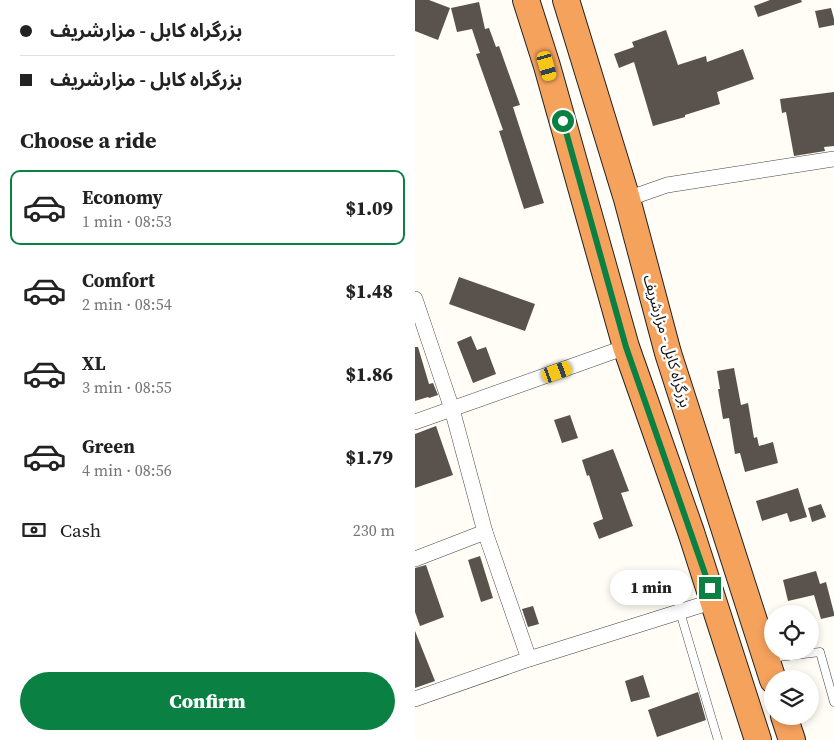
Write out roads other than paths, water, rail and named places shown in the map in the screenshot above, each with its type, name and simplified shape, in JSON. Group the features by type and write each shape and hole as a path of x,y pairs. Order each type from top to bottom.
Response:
{"highway":[{"path":"526,0 547,66 626,347 691,532 758,740"},
{"name":"بزرگراه کابل - مزارشریف","path":"566,0 627,199 668,352 769,669"},
{"path":"787,725 792,740"}],"street":[{"path":"627,199 667,185 834,159"},
{"path":"415,299 452,408 485,532 529,658"},
{"path":"415,422 626,347"},
{"path":"415,559 485,532"},
{"path":"415,699 529,658 714,602"}],"lane":[{"path":"680,612 718,740"},
{"path":"769,669 820,652 834,702"}]}
